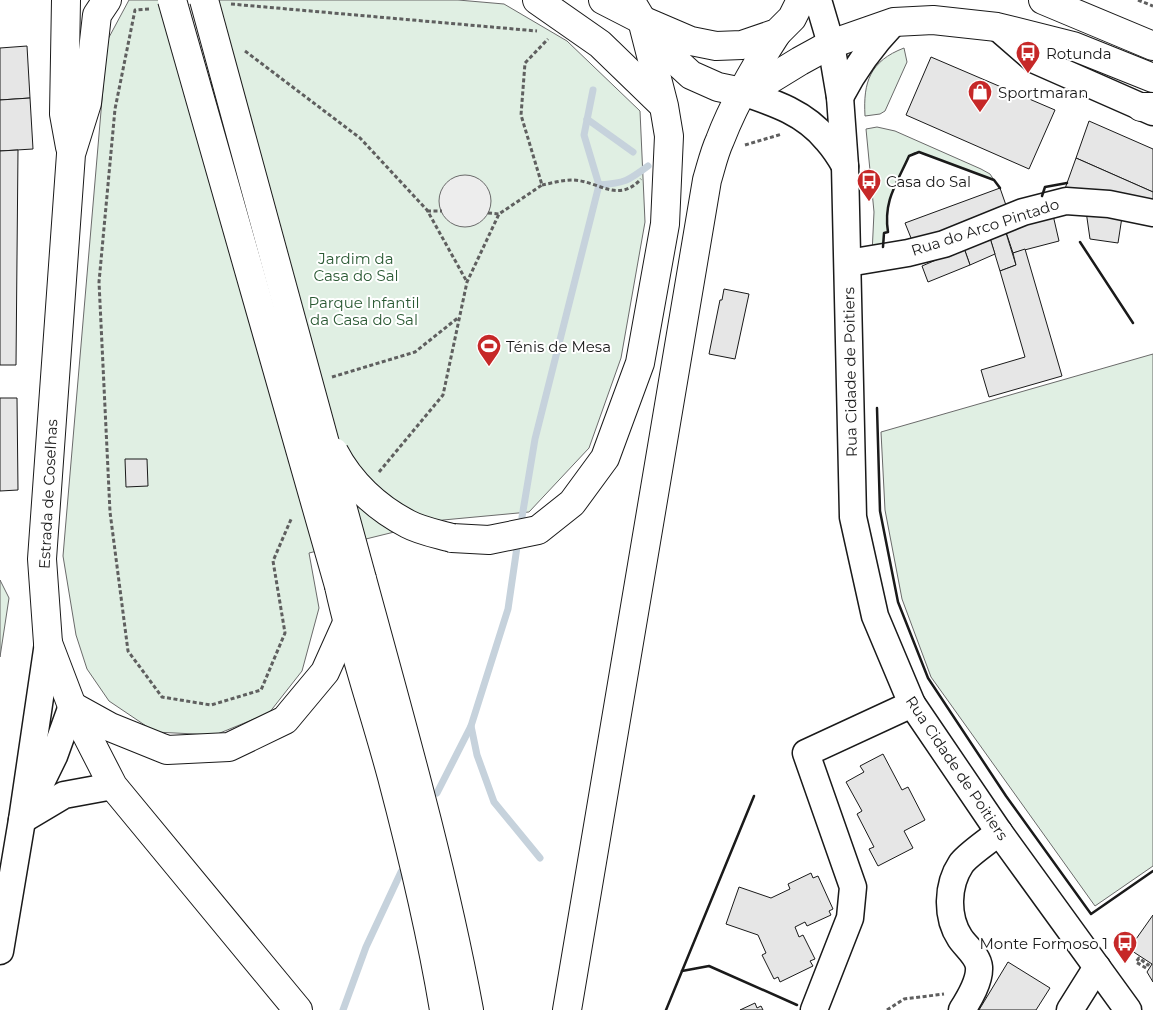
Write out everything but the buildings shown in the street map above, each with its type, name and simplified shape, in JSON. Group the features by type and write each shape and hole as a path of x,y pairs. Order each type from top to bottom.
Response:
{"main road":[{"path":"71,154 87,103 97,15 107,0"},
{"path":"537,0 600,44 664,106"},
{"path":"603,0 636,10 692,40 716,46 742,45 777,33"},
{"path":"567,1010 707,180 720,140 757,63 777,33 792,18 801,0"},
{"path":"1043,0 1153,46"},
{"path":"72,706 110,728 168,750 229,747 285,720 325,672 347,623 351,583 312,418 187,2"},
{"path":"187,2 351,583 416,775 460,958 469,1010"},
{"path":"63,3 64,114 71,154"},
{"path":"312,418 342,467 372,501 409,525 452,538 489,540 538,530 572,504 606,458 640,363 665,224 669,136 664,106 636,10"},
{"path":"636,10 666,53 691,75 718,87 742,92 769,80 832,44 894,22 933,20 997,27 1073,46 1153,78"},
{"name":"Estrada de Coselhas","path":"48,642 42,559 71,154"},
{"path":"347,623 392,777 436,964 444,1010"},
{"path":"48,642 72,706 113,786 298,1010"}],"street":[{"name":"Rua Cidade de Poitiers","path":"818,0 832,44 840,97 846,166 853,517 875,616 912,704 999,832 1128,1010"},
{"path":"187,2 184,22 187,32 197,38 312,418"},
{"path":"840,97 854,71 872,45 894,22"},
{"path":"997,27 1035,60 1149,109"},
{"path":"742,92 778,104 806,119 827,140 846,166"},
{"name":"Rua do Arco Pintado","path":"848,264 944,244 1023,212 1066,201 1109,204 1153,213"},
{"name":"Estrada de Coselhas","path":"0,951 22,820 48,642"},
{"path":"814,1010 850,918 853,887 806,754 912,704"},
{"path":"22,820 54,756 72,706"},
{"path":"22,820 64,795 113,786"},
{"path":"957,1002 976,982 979,966 972,953 959,937 952,916 950,891 961,864 999,832"},
{"path":"1070,1010 1097,968"}],"path":[{"path":"1138,0 1153,6"},
{"path":"232,12 231,4 544,32"},
{"path":"135,10 115,109 99,282 110,512 128,651 162,697 211,706 261,690 285,633 273,561 293,516"},
{"path":"542,184 521,115 521,106 525,63 554,33"},
{"path":"245,50 360,138 427,210 467,282"},
{"path":"745,146 789,132"},
{"path":"374,478 443,395 467,282 499,214 542,184 573,180 620,191 631,189 645,174"},
{"path":"427,210 442,211"},
{"path":"488,213 499,214"},
{"path":"329,378 416,352 460,316"},
{"path":"1146,968 1136,962 1139,958 1148,965 1149,963"},
{"path":"887,1010 904,1000 957,1002"}],"green space":[{"name":"Jardim da Casa do Sal","path":"129,0 458,0 504,4 567,41 640,111 645,222 621,358 589,448 529,512 443,520 309,553 319,608 302,671 269,713 215,735 155,732 109,701 87,669 76,635 63,556 107,41"},
{"path":"904,48 907,62 885,111 880,114 865,116 865,93 871,74 883,59"},
{"path":"877,127 895,131 981,169 990,174 994,180 919,152 909,156 889,202 887,211 888,232 884,233 883,253 872,254 874,212 866,129"},
{"path":"1153,354 1153,866 1095,906 931,677 902,599 885,510 881,432"},
{"path":"0,580 9,598 0,657"}],"shaded area":[{"path":"465,175 475,177 483,183 489,191 491,201 489,211 483,219 475,225 465,227 455,225 447,219 441,211 439,201 441,191 447,183 455,177"}],"waterway":[{"path":"593,90 584,135 599,185 626,180 648,166"},
{"path":"587,119 633,152"},
{"path":"522,517 535,439 599,185"},
{"path":"517,547 508,609 471,726 477,755 494,802 540,858"},
{"path":"437,793 471,726"},
{"path":"343,1010 366,947 401,872"}],"wall":[{"path":"883,247 884,233 888,232 887,211 889,201 909,156 919,152 994,180 1000,188"},
{"path":"1042,196 1045,187 1067,183"},
{"path":"1080,242 1133,323"},
{"path":"877,408 880,511 898,602 928,678 1006,796 1091,914 1153,871"},
{"path":"666,1010 754,796"},
{"path":"682,971 709,966 797,1005"}],"place":[{"name":"Rotunda","path":"1028,74"},
{"name":"Sportmaran","path":"980,113"},
{"name":"Casa do Sal","path":"869,202"},
{"name":"Ténis de Mesa","path":"489,367"},
{"name":"Monte Formoso 1","path":"1125,964"}],"park label":[{"name":"Parque Infantil da Casa do Sal","path":"364,310"}]}
